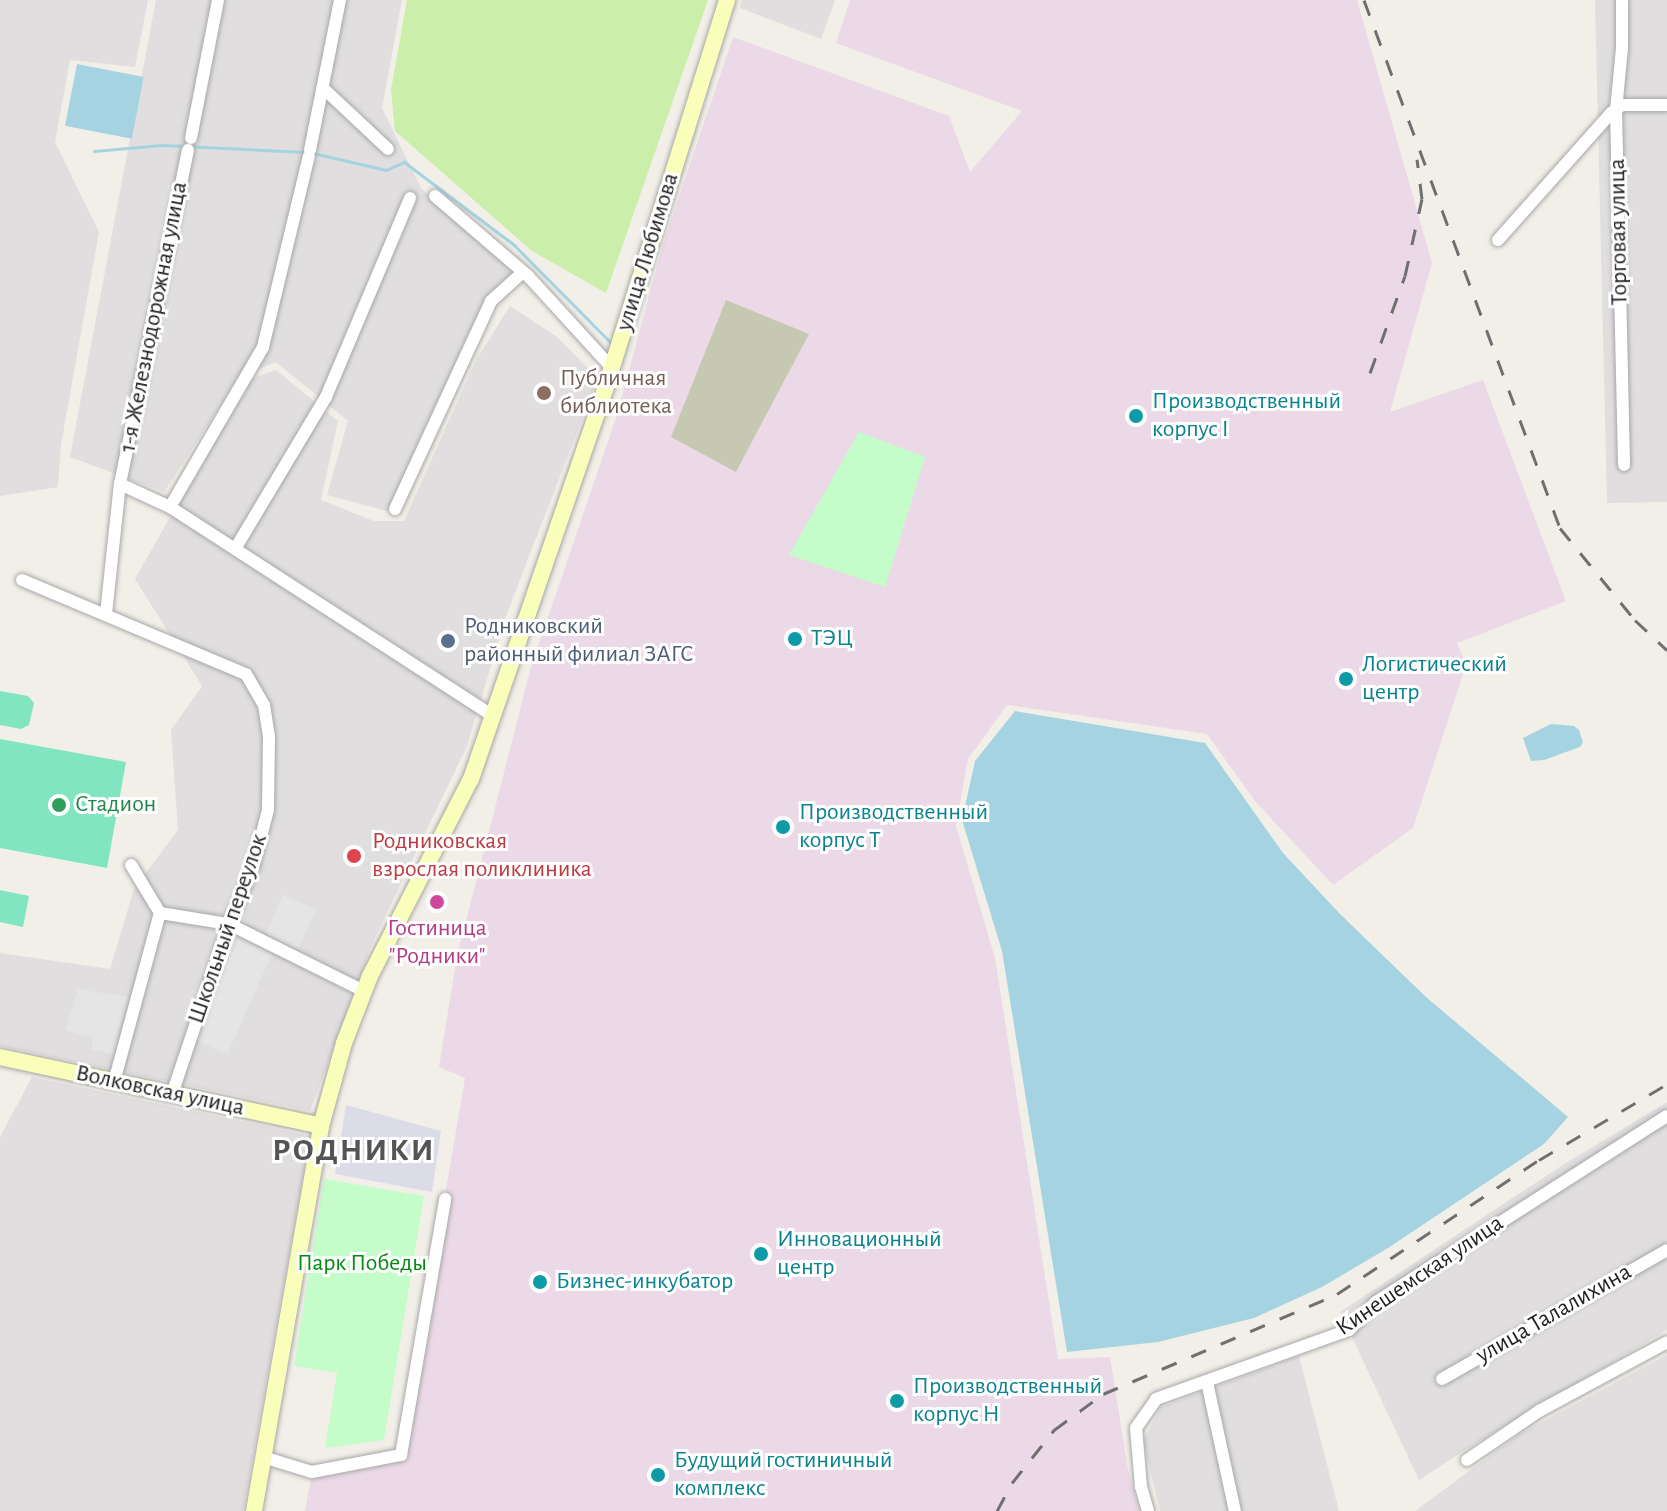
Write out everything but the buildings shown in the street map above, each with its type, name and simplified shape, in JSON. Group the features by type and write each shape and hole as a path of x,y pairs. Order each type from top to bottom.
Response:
{"main road":[{"name":"улица Любимова","path":"254,1511 321,1126 344,1043 364,991 471,779 615,355 727,0"},
{"name":"Волковская улица","path":"0,1057 321,1126"}],"street":[{"name":"1-я Железнодорожная улица","path":"106,614 120,484 218,0"},
{"path":"170,507 263,347 309,153 340,0"},
{"name":"Торговая улица","path":"1622,0 1622,48 1616,110 1624,465"},
{"path":"323,88 388,149"},
{"path":"1498,240 1622,105 1667,105"},
{"path":"435,196 615,355"},
{"path":"235,549 326,397 410,198"},
{"path":"395,509 491,301 523,272"},
{"path":"120,484 170,507 493,716"},
{"name":"Школьный переулок","path":"22,580 246,674 264,705 269,737 268,810 253,867 229,924 172,1094"},
{"path":"114,1082 160,913 131,865"},
{"path":"160,913 229,924 364,991"},
{"name":"Кинешемская улица","path":"1148,1511 1141,1487 1136,1428 1156,1399 1349,1330 1376,1302 1667,1116"},
{"path":"263,1457 312,1472 401,1455 445,1199"},
{"name":"улица Талалихина","path":"1442,1379 1667,1250"},
{"path":"1467,1460 1539,1411 1667,1342"},
{"path":"1207,1382 1235,1511"}],"shaded area":[{"path":"0,0 148,0 135,67 70,60 55,142 99,232 61,445 58,487 0,496"},
{"path":"156,0 402,0 382,108 421,188 525,278 498,303 466,363 398,514 327,495 348,421 276,362 239,377 164,492 70,457"},
{"path":"742,0 835,0 821,39 740,8"},
{"path":"850,0 1357,0 1432,263 1390,412 1483,380 1566,601 1457,643 1466,665 1413,828 1333,885 1255,801 1207,734 1007,705 968,759 956,826 995,958 1058,1359 1110,1357 1128,1470 1140,1511 305,1511 312,1472 401,1454 465,1078 439,1067 457,956 531,667 617,415 663,244 733,37 949,116 970,172 1022,111 836,43"},
{"path":"1595,0 1667,0 1667,502 1607,503"},
{"path":"726,300 809,334 736,472 671,437"},
{"path":"510,306 557,337 598,378 506,616 467,746 372,944 310,1111 0,1046 0,953 110,969 134,889 178,830 171,730 202,686 135,579 248,380 276,370 338,421 321,500 374,521 404,521 476,360"},
{"path":"283,895 316,910 298,950 265,935"},
{"path":"239,939 272,954 227,1054 194,1039"},
{"path":"78,989 128,997 114,1054 91,1049 93,1038 65,1030"},
{"path":"32,1077 310,1136 243,1511 0,1511 0,1137"},
{"path":"1667,1102 1667,1330 1419,1480 1340,1312 1561,1166"},
{"path":"346,1105 441,1131 432,1192 335,1174"},
{"path":"1667,1355 1667,1511 1415,1511 1518,1435"},
{"path":"1299,1356 1339,1511 1160,1511 1143,1441 1161,1407"}],"green space":[{"path":"407,0 708,0 606,293 532,251 395,131 391,90"},
{"path":"859,432 925,457 885,587 789,555"},
{"path":"0,691 28,696 34,703 29,725 21,729 0,725"},
{"name":"Стадион","path":"0,739 126,762 107,868 0,848"},
{"path":"0,890 29,896 23,927 0,922"},
{"name":"Парк Победы","path":"324,1179 424,1196 384,1440 325,1448 337,1373 294,1366"}],"water":[{"path":"77,64 144,77 132,139 65,126"},
{"path":"1015,711 1205,743 1283,853 1340,914 1426,997 1568,1117 1544,1144 1388,1248 1322,1287 1254,1318 1158,1342 1067,1352 1002,951 962,820 975,761"},
{"path":"1551,724 1574,726 1583,742 1580,747 1544,760 1531,761 1523,738"}],"waterway":[{"path":"94,151 162,145 305,152"},
{"path":"313,153 386,170 404,162 514,245 612,344"}],"railway":[{"path":"1364,0 1560,528 1635,620 1667,650"},
{"path":"1370,373 1405,276 1422,199 1417,159"},
{"path":"997,1511 1012,1483 1054,1430 1103,1394 1337,1294 1539,1160 1667,1084"}],"place":[{"name":"Публичная библиотека","path":"544,393"},
{"name":"Производственный корпус I","path":"1136,416"},
{"name":"ТЭЦ","path":"795,639"},
{"name":"Родниковский районный филиал ЗАГС","path":"448,641"},
{"name":"Логистический центр","path":"1346,679"},
{"name":"Стадион","path":"59,805"},
{"name":"Производственный корпус T","path":"783,827"},
{"name":"Родниковская взрослая поликлиника","path":"354,856"},
{"name":"Гостиница \"Родники\"","path":"437,902"},
{"name":"Инновационный центр","path":"761,1254"},
{"name":"Бизнес-инкубатор","path":"540,1282"},
{"name":"Производственный корпус H","path":"897,1401"},
{"name":"Будущий гостиничный комплекс","path":"658,1475"}],"district":[{"name":"РОДНИКИ","path":"354,1150"}]}
